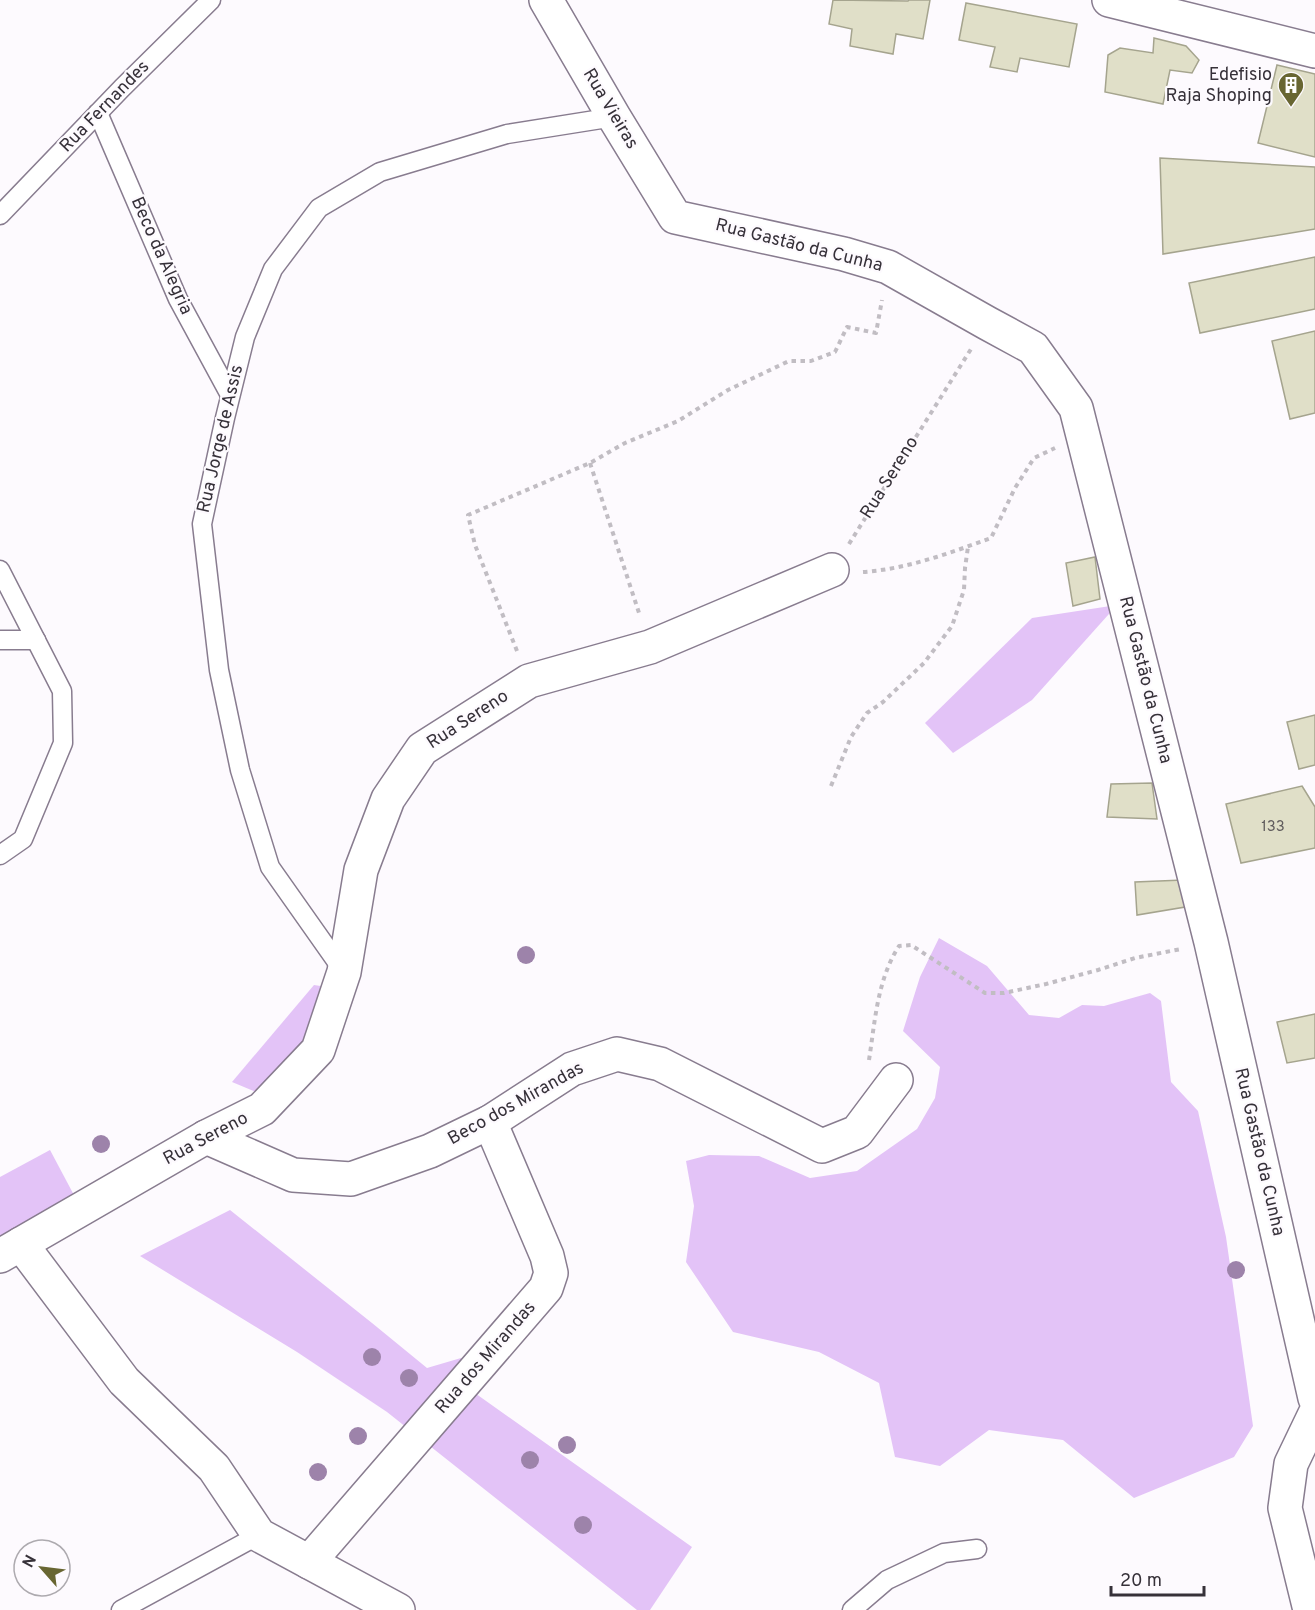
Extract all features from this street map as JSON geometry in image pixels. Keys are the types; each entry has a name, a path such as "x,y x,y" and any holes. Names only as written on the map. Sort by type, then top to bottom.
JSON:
{"street":[{"name":"Rua Vieiras","path":"546,0 675,217"},
{"path":"1109,0 1315,51"},
{"name":"Rua Gastão da Cunha","path":"675,217 844,254 888,267 1033,348 1076,408 1211,942 1315,1398"},
{"name":"Rua Sereno","path":"10,1250 206,1137 262,1109 318,1050 344,972 361,870 388,799 422,749 530,681 650,647 832,570"},
{"name":"Beco dos Mirandas","path":"206,1137 293,1175 351,1179 430,1151 490,1122 572,1069 617,1054 660,1064 822,1146 857,1132 882,1073"},
{"name":"Rua dos Mirandas","path":"309,1562 546,1288 551,1273 547,1256 490,1122"},
{"path":"10,1250 124,1381 214,1468 259,1535 398,1610"},
{"path":"1310,1610 1285,1508 1291,1464 1315,1414"}],"lane":[{"name":"Rua Fernandes","path":"0,215 211,0"},
{"name":"Beco da Alegria","path":"98,113 178,299 230,396"},
{"name":"Rua Jorge de Assis","path":"344,972 270,867 240,770 219,670 202,524 245,337 273,269 319,208 380,172 507,134 614,117"},
{"path":"0,570 62,691 63,743 23,839 0,855"},
{"path":"0,640 36,640"},
{"path":"121,1610 259,1535"},
{"path":"852,1610 896,1576 944,1553 977,1549"}],"path":[{"path":"530,681 486,576 468,515 590,463 625,443 678,421 728,390 789,361 811,361 835,352 847,327 876,333 888,267"},
{"name":"Rua Sereno","path":"832,570 987,323"},
{"path":"832,570 881,571 923,561 991,538 1015,488 1034,458 1082,434"},
{"path":"590,463 650,647"},
{"path":"831,786 851,737 867,713 883,702 924,663 952,626 964,590 968,547"},
{"path":"882,1073 880,990 892,957 899,946 911,945 985,993 1004,993 1098,970 1135,958 1211,942"}],"shaded area":[{"path":"1117,605 1032,700 953,753 925,723 1032,618"},
{"path":"939,938 987,966 1029,1015 1059,1018 1082,1005 1104,1006 1150,993 1161,1001 1171,1082 1198,1111 1226,1237 1253,1426 1234,1457 1134,1498 1063,1440 989,1430 940,1466 895,1457 879,1383 819,1352 733,1332 686,1262 694,1206 686,1161 709,1155 759,1156 810,1178 857,1171 917,1129 935,1098 940,1067 903,1031 920,977"},
{"path":"314,985 327,987 320,1026 268,1097 232,1082"},
{"path":"50,1150 75,1197 0,1239 0,1177"},
{"path":"230,1210 427,1368 461,1358 472,1391 692,1547 650,1610 637,1610 387,1412 297,1352 140,1256"}],"building":[{"path":"833,0 930,0 923,39 896,34 893,54 850,46 852,29 829,24"},
{"path":"966,3 1077,24 1069,67 1020,58 1017,72 990,67 995,47 959,40"},
{"path":"1154,38 1186,46 1199,60 1192,73 1170,70 1163,104 1105,92 1108,55 1120,48 1153,53"},
{"name":"Edefisio Raja Shoping","path":"1277,65 1315,74 1315,157 1258,143"},
{"path":"1160,158 1315,167 1315,229 1163,254"},
{"path":"1315,257 1315,309 1200,333 1189,283"},
{"path":"1315,331 1315,413 1290,419 1272,341"},
{"path":"1095,557 1100,599 1073,606 1066,563"},
{"path":"1315,715 1315,765 1299,769 1287,722"},
{"path":"1152,783 1157,819 1107,817 1111,784"},
{"path":"1302,786 1315,807 1315,848 1241,863 1226,804"},
{"path":"1183,880 1185,907 1137,915 1135,882"},
{"path":"1315,1014 1315,1058 1287,1063 1277,1022"}],"place":[{"name":"Edefisio Raja Shoping","path":"1291,108"}]}
